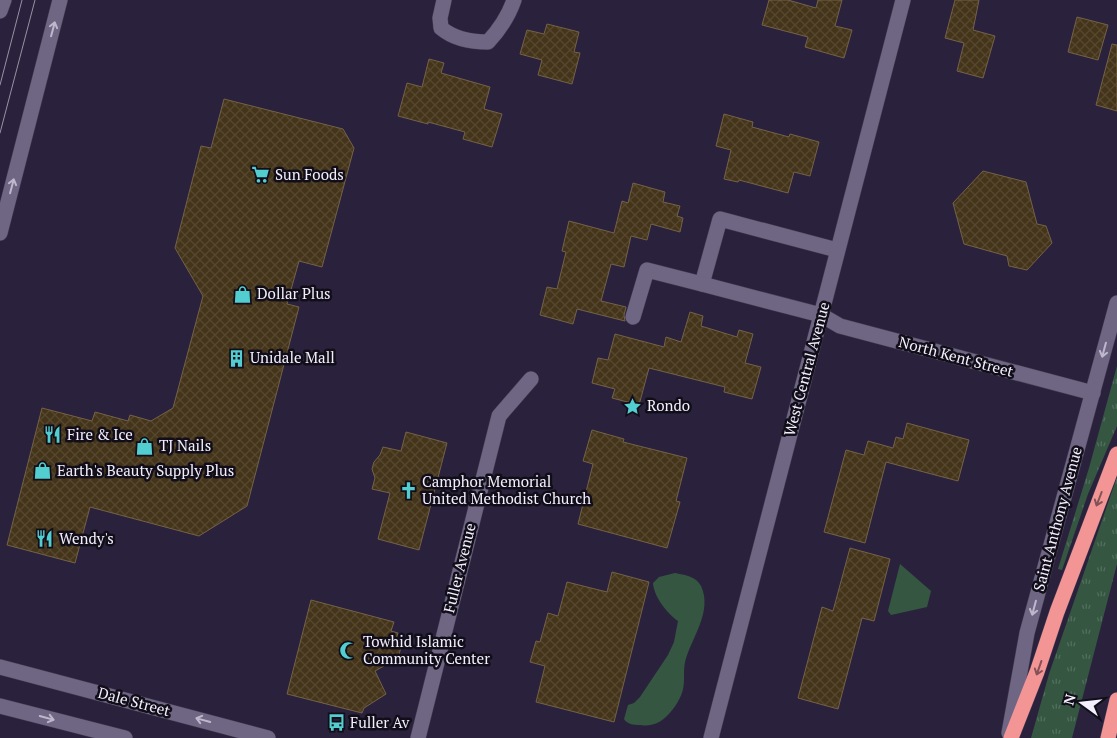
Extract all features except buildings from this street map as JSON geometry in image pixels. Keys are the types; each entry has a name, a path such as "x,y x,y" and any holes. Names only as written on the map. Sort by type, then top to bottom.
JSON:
{"highway":[{"path":"1009,738 1038,672 1057,612 1117,454"},
{"path":"1108,738 1117,700"}],"street":[{"path":"0,11 4,0"},
{"path":"0,233 60,0"},
{"path":"444,0 440,18 441,28 449,35 477,42 488,42 511,9 514,0"},
{"name":"West Central Avenue","path":"711,738 904,0"},
{"path":"702,284 720,218 838,250"},
{"name":"North Kent Street","path":"633,317 647,270 821,315 840,326 1093,393"},
{"name":"Saint Anthony Avenue","path":"1009,738 1028,633 1117,303"},
{"name":"Fuller Avenue","path":"418,738 499,416 531,379"},
{"name":"Dale Street","path":"0,667 268,738"},
{"path":"0,706 125,738"}],"green space":[{"path":"1117,366 1117,426 1088,494 1062,570 1058,569 1089,468"},
{"path":"1117,477 1117,564 1072,738 1031,738 1049,674"},
{"path":"900,564 931,591 927,607 891,615 888,611"},
{"path":"675,573 690,576 696,580 701,586 704,596 703,615 685,662 682,693 677,703 663,720 647,725 630,724 624,719 628,705 634,703 640,697 668,655 674,642 678,621 662,604 656,594 653,583 659,577"}],"tram line":[{"path":"0,85 22,0"},
{"path":"0,133 35,0"}],"place":[{"name":"Sun Foods","path":"261,175"},
{"name":"Dollar Plus","path":"243,294"},
{"name":"Unidale Mall","path":"236,358"},
{"name":"Rondo","path":"633,406"},
{"name":"Fire & Ice","path":"53,435"},
{"name":"TJ Nails","path":"145,446"},
{"name":"Earth's Beauty Supply Plus","path":"43,471"},
{"name":"Camphor Memorial United Methodist Church","path":"408,491"},
{"name":"Wendy's","path":"45,539"},
{"name":"Towhid Islamic Community Center","path":"349,651"},
{"name":"Fuller Av","path":"336,723"}]}
